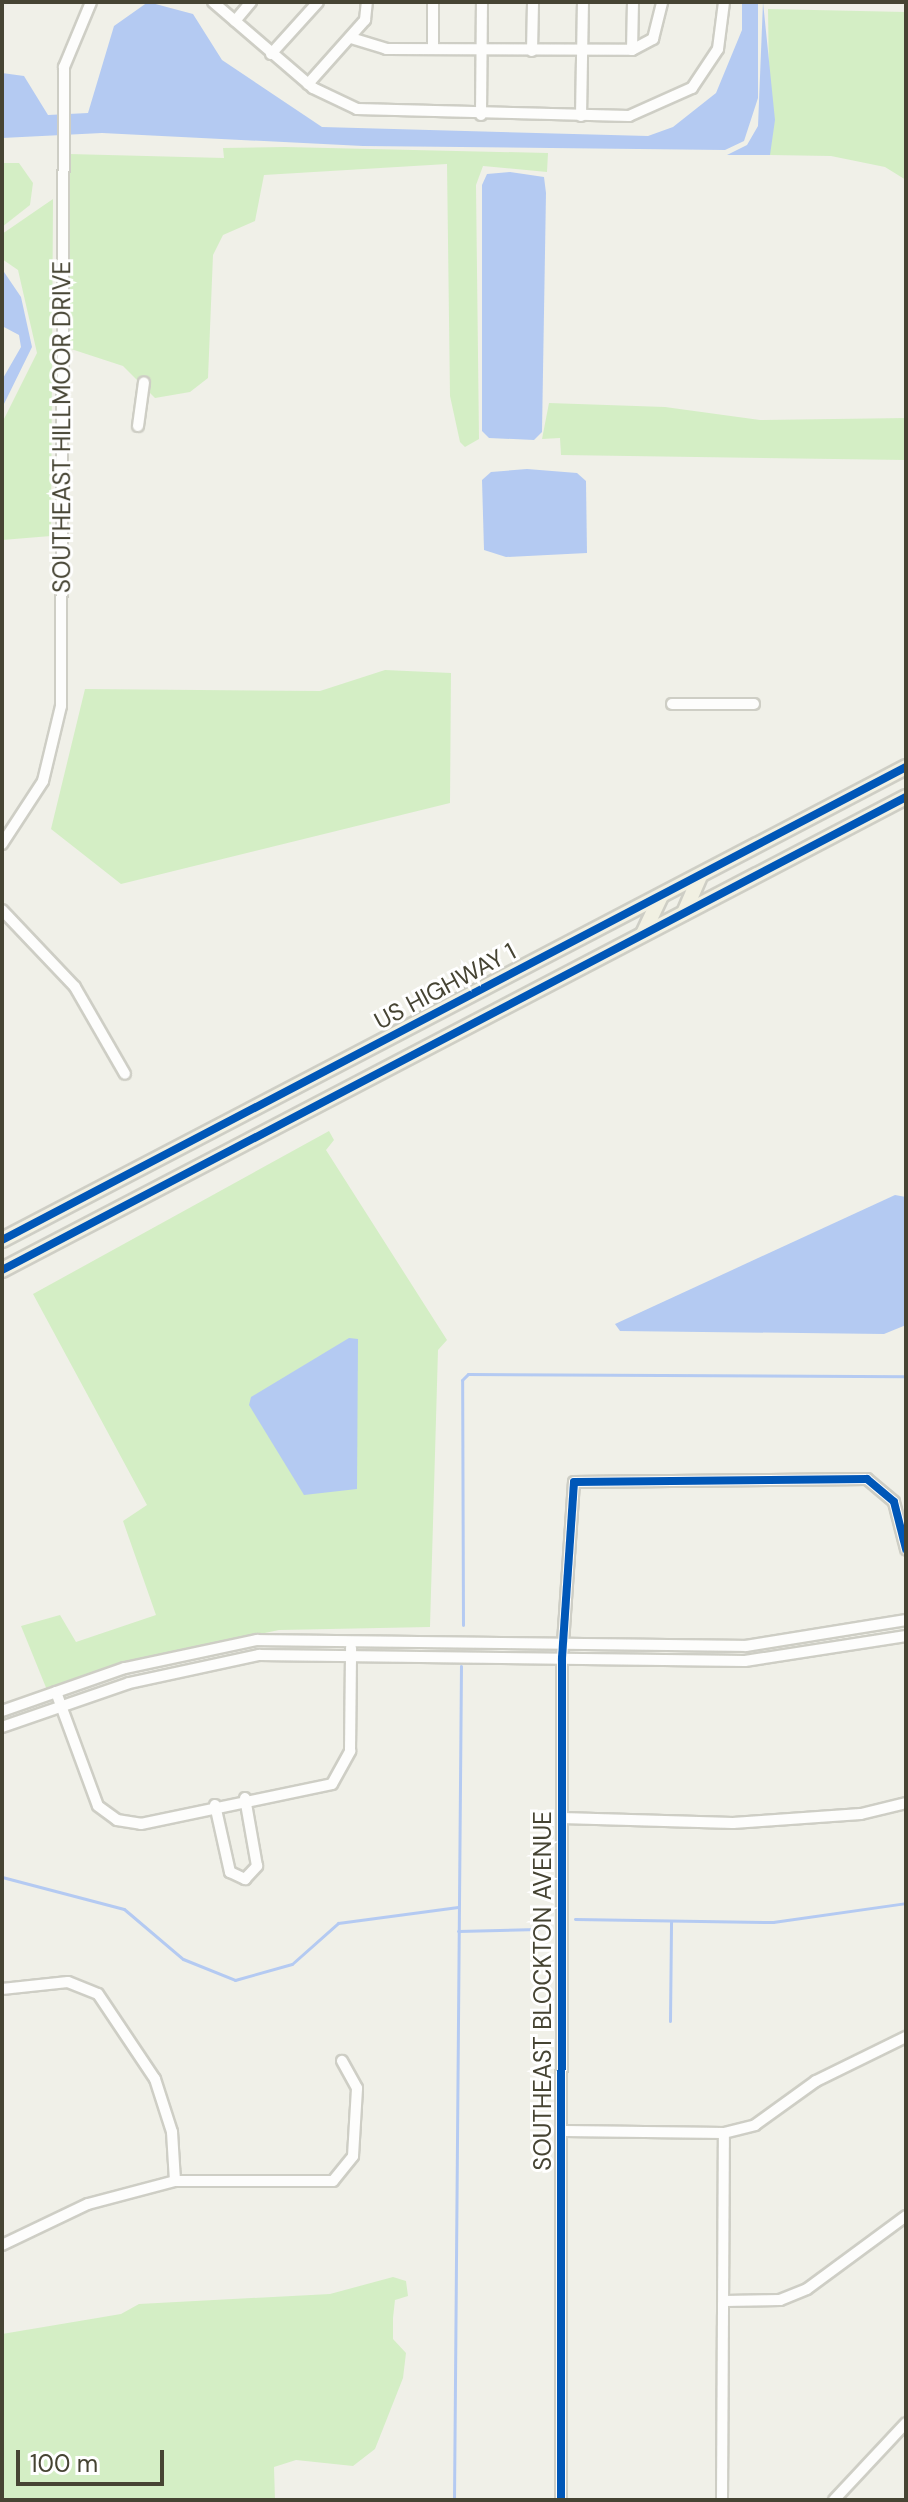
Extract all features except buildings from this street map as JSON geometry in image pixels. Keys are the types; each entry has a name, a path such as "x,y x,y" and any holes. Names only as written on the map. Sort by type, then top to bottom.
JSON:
{"main road":[{"name":"US HIGHWAY 1","path":"2,1240 906,767"},
{"name":"US HIGHWAY 1","path":"2,1270 906,797"},
{"path":"684,913 700,876"},
{"path":"642,934 661,896"},
{"path":"160,1186 170,1152"},
{"path":"124,1205 144,1166"}],"street":[{"name":"SOUTHEAST HILLMOOR DRIVE","path":"2,844 43,781 61,706 63,111 70,40 91,2"},
{"path":"213,2 308,84 357,109 581,116 651,111 692,88 718,49 724,2"},
{"path":"235,21 251,2"},
{"path":"271,54 318,2"},
{"path":"308,84 351,38 367,2"},
{"path":"433,2 433,49"},
{"path":"481,115 482,2"},
{"path":"532,51 533,2"},
{"path":"581,116 583,2"},
{"path":"632,50 633,2"},
{"path":"351,38 386,49 632,50 653,39 662,2"},
{"path":"138,426 144,382"},
{"path":"672,704 754,704"},
{"path":"2,910 75,987 125,1074"},
{"name":"SOUTHEAST BLOCKTON AVENUE","path":"561,2500 565,2131 562,1642 574,1482 867,1479 894,1502 906,1549"},
{"path":"2,1711 204,1649 350,1636 746,1646 906,1620"},
{"path":"56,1692 88,1788 117,1820 141,1824 245,1798 332,1784 344,1768 350,1636"},
{"path":"2,1727 207,1664 351,1652 745,1661 906,1636"},
{"path":"204,1649 207,1664"},
{"path":"215,1805 230,1872 245,1879 257,1866 245,1798"},
{"path":"562,1818 733,1823 861,1814 906,1803"},
{"path":"2,1989 68,1982 98,1994 155,2079 172,2132 175,2181"},
{"path":"565,2131 724,2133 755,2125 816,2081 906,2037"},
{"path":"2,2245 88,2204 175,2181 333,2181 353,2156 357,2088 342,2061"},
{"path":"722,2500 724,2133"},
{"path":"725,2301 780,2300 807,2289 906,2216"},
{"path":"834,2500 906,2423"}],"green space":[{"path":"768,9 906,12 906,180 885,167 831,156 770,155"},
{"path":"223,148 548,153 547,172 483,166 476,185 479,439 465,447 460,442 450,396 447,164 264,175 255,221 223,235 213,255 208,378 190,392 155,398 123,366 68,348 69,154 224,158"},
{"path":"2,163 19,163 33,183 30,205 2,227"},
{"path":"53,199 51,536 2,540 2,423 37,353 18,270 2,259 2,234"},
{"path":"549,403 665,407 760,420 906,418 906,460 561,455 560,438 542,439"},
{"path":"385,670 451,673 450,803 121,884 51,829 85,689 320,691"},
{"path":"329,1131 334,1140 326,1150 447,1340 438,1350 430,1627 279,1630 123,1663 47,1690 21,1626 60,1615 76,1642 156,1615 123,1521 147,1505 33,1294"},
{"path":"393,2277 406,2281 408,2296 395,2300 393,2318 393,2339 406,2353 403,2378 375,2449 353,2466 296,2460 274,2467 275,2500 2,2500 2,2334 121,2314 139,2304 330,2294"}],"water":[{"path":"148,2 193,14 222,60 322,127 648,136 673,127 716,93 742,30 742,2 758,2 758,98 744,141 725,150 363,146 102,133 2,138 2,73 24,76 48,115 88,113 114,26"},
{"path":"763,2 775,120 770,155 727,155 747,145 758,126"},
{"path":"510,172 544,177 546,193 542,432 534,440 489,438 482,431 482,185 487,174"},
{"path":"2,269 21,297 32,347 2,408 2,380 21,347 19,335 2,326"},
{"path":"527,469 577,473 586,481 587,553 506,557 484,550 482,480 491,472"},
{"path":"895,1195 906,1197 906,1325 884,1334 620,1331 615,1324"},
{"path":"349,1338 358,1339 357,1489 304,1495 249,1405 251,1397"}],"waterway":[{"path":"463,1625 462,1380 468,1374 906,1376"},
{"path":"454,2500 461,1666"},
{"path":"2,1877 124,1909 183,1959 235,1980 292,1964 338,1923 458,1907"},
{"path":"575,1919 773,1922 906,1903"},
{"path":"670,2021 671,1922"},
{"path":"458,1931 538,1929"}],"cycle path":[{"path":"2,1240 906,767"},
{"path":"2,1270 906,797"},
{"path":"561,2500 562,1658 574,1482 867,1479 894,1502 906,1549"}]}
